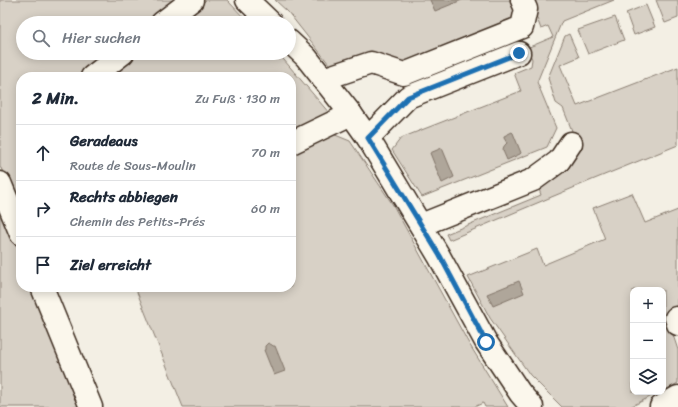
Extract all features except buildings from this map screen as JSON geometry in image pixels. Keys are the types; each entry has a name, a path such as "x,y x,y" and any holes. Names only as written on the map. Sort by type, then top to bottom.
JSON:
{"main road":[{"path":"171,16 192,0"},
{"path":"247,0 263,16"},
{"path":"323,79 372,63 404,74 522,27 526,8 522,0"},
{"path":"296,48 306,57 368,138 440,256 486,342 520,393 532,407"},
{"path":"368,138 408,97 519,53"},
{"path":"98,72 114,60"},
{"path":"296,141 351,114"},
{"path":"421,225 533,180 559,161 571,143"},
{"path":"0,183 16,222"},
{"path":"44,292 91,407"},
{"path":"661,407 678,397"}],"shaded area":[{"path":"0,0 180,0 159,16 16,16 16,60 102,60 86,72 16,72 16,204 0,168"},
{"path":"206,0 227,0 242,16 186,16"},
{"path":"275,0 513,0 517,10 512,21 399,65 337,67 329,64 296,22 296,16 291,16"},
{"path":"430,0 462,0 435,11"},
{"path":"530,0 614,0 562,21 537,82 556,128 547,147 422,197 392,150 401,138 521,91 514,73 531,66 532,59 527,48 553,37 548,26 541,29"},
{"path":"656,0 678,0 678,18 665,23"},
{"path":"646,5 655,27 634,35 626,13"},
{"path":"615,17 624,40 588,54 578,30"},
{"path":"569,34 579,57 560,65 577,106 678,67 678,145 449,240 446,234 541,195 539,189 556,178 576,153 580,151 563,108 556,103 548,78 565,36"},
{"path":"129,60 284,60 294,72 113,72"},
{"path":"296,74 330,114 296,131"},
{"path":"328,132 350,141 393,205 468,342 508,407 485,407 483,403 474,407 183,407 137,292 296,292 296,148"},
{"path":"512,132 521,153 507,160 503,151 507,143 504,136"},
{"path":"442,148 454,177 442,183 430,153"},
{"path":"632,193 645,223 678,210 678,312 667,317 678,350 678,383 666,389 666,287 630,287 630,395 654,395 630,407 562,407 530,375 490,318 468,277 537,249 543,265 605,239 593,208"},
{"path":"0,202 16,242 16,292 35,292 81,407 0,407"},
{"path":"519,281 524,293 493,306 487,294"},
{"path":"268,343 275,346 285,371 274,375 264,350"}],"route":[{"path":"486,342 440,256 368,138 408,97 519,53"}]}
